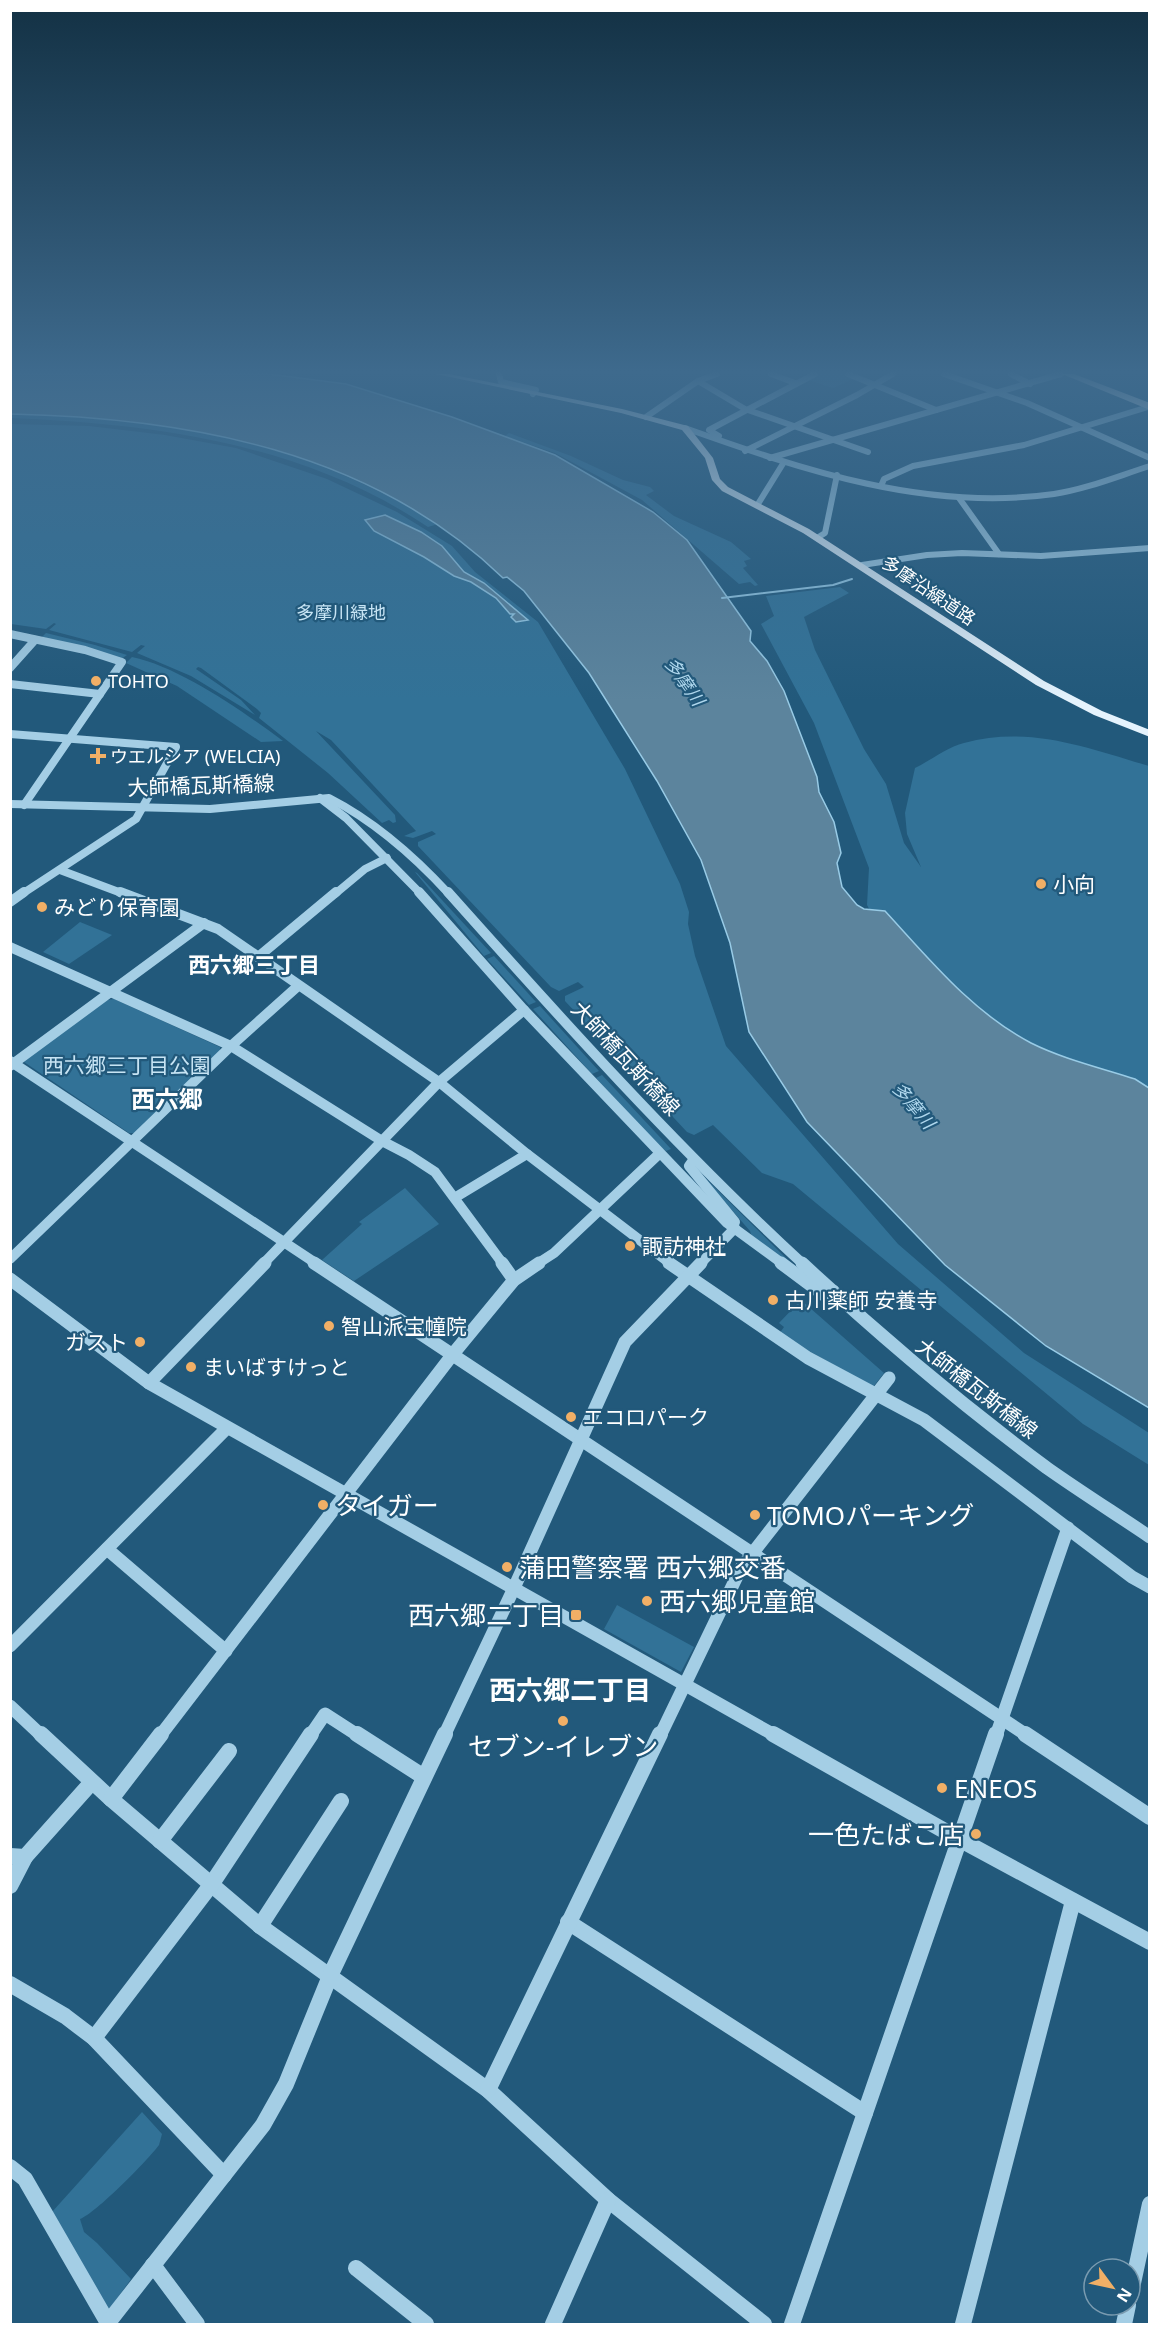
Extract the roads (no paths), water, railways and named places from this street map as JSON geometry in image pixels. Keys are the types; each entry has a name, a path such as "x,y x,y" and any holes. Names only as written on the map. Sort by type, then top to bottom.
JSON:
{"main road":[{"name":"多摩沿線道路","path":"718,483 861,565 1040,683 1098,713 1149,734"}],"street":[{"path":"758,504 771,483"},
{"path":"817,538 825,533 835,483"},
{"path":"869,483 908,492 959,498 1011,498 1053,494 1096,483"},
{"path":"959,498 999,554"},
{"path":"861,565 927,555 1041,556 1149,548"},
{"path":"10,634 85,650 122,662 24,805"},
{"path":"10,668 35,640"},
{"path":"10,684 99,694"},
{"path":"10,734 176,747 134,821 10,902"},
{"path":"320,798 346,818 387,858 469,946 524,1011 659,1154 727,1222 808,1284 824,1294 833,1291"},
{"name":"大師橋瓦斯橋線","path":"10,804 210,809 320,798 333,799 345,806 406,851 439,883 694,1159 765,1230 908,1359 1039,1461 1149,1537"},
{"path":"258,957 365,870 387,858"},
{"path":"60,870 218,929 439,1082 598,1210 687,1277 799,1353 924,1420 1132,1577 1149,1587"},
{"path":"204,923 12,1064 286,1242 1149,1817"},
{"path":"10,947 231,1047 435,1172 456,1197 513,1280"},
{"path":"10,1259 53,1215 298,986"},
{"path":"149,1383 439,1082 524,1011"},
{"path":"456,1197 527,1154"},
{"path":"111,1799 453,1354 513,1280 554,1253 659,1154"},
{"path":"10,2168 26,2179 107,2324 263,2125 286,2084 330,1976 514,1588 625,1342 735,1227 736,1223 689,1166 694,1159"},
{"path":"10,1279 149,1383 958,1839 1149,1942"},
{"path":"488,2090 741,1568 889,1378"},
{"path":"10,1646 227,1428"},
{"path":"792,2325 958,1839 1068,1528"},
{"path":"107,1549 226,1652"},
{"path":"10,1706 111,1799 260,1926 488,2090 608,2200 764,2325"},
{"path":"94,2038 211,1885 325,1714 424,1777"},
{"path":"160,1841 229,1751"},
{"path":"10,1886 18,1857 92,1782"},
{"path":"260,1926 341,1801"},
{"path":"963,2325 1072,1901"},
{"path":"568,1922 865,2113"},
{"path":"10,1984 65,2016 94,2038 224,2175"},
{"path":"553,2325 608,2200"},
{"path":"1138,2257 1149,2204"},
{"path":"153,2265 197,2325"},
{"path":"356,2268 426,2325"}],"water":[{"name":"多摩川","path":"361,483 603,483 653,512 687,540 751,631 750,641 767,661 784,691 817,777 819,792 834,822 841,853 837,863 842,887 857,905 864,909 885,911 953,984 971,1001 1010,1030 1043,1049 1135,1079 1149,1088 1149,1408 1046,1346 945,1265 807,1122 749,1032 730,943 701,860 657,781 589,673 524,591 507,577 503,578 451,534 395,499"},
{"path":"385,515 421,532 442,546 464,572 484,583 528,620 516,622 511,617 514,614 510,614 496,598 471,582 454,576 424,557 374,531 365,520"}],"waterway":[{"path":"722,598 833,585 852,579"}],"place":[{"name":"TOHTO","path":"96,681"},
{"name":"ウエルシア (WELCIA)","path":"98,756"},
{"name":"小向","path":"1041,884"},
{"name":"みどり保育園","path":"42,907"},
{"name":"諏訪神社","path":"630,1246"},
{"name":"古川薬師 安養寺","path":"773,1300"},
{"name":"智山派宝幢院","path":"329,1326"},
{"name":"ガスト","path":"140,1342"},
{"name":"まいばすけっと","path":"191,1367"},
{"name":"エコロパーク","path":"571,1417"},
{"name":"タイガー","path":"323,1505"},
{"name":"TOMOパーキング","path":"755,1515"},
{"name":"蒲田警察署 西六郷交番","path":"507,1567"},
{"name":"西六郷児童館","path":"647,1601"},
{"name":"西六郷二丁目","path":"576,1615"},
{"name":"セブン-イレブン","path":"563,1721"},
{"name":"ENEOS","path":"942,1788"},
{"name":"一色たばこ店","path":"976,1834"}],"district":[{"name":"西六郷三丁目","path":"254,964"},
{"name":"西六郷","path":"167,1098"},
{"name":"西六郷二丁目","path":"570,1689"}],"park label":[{"name":"多摩川緑地","path":"341,612"},
{"name":"西六郷三丁目公園","path":"127,1065"}]}
